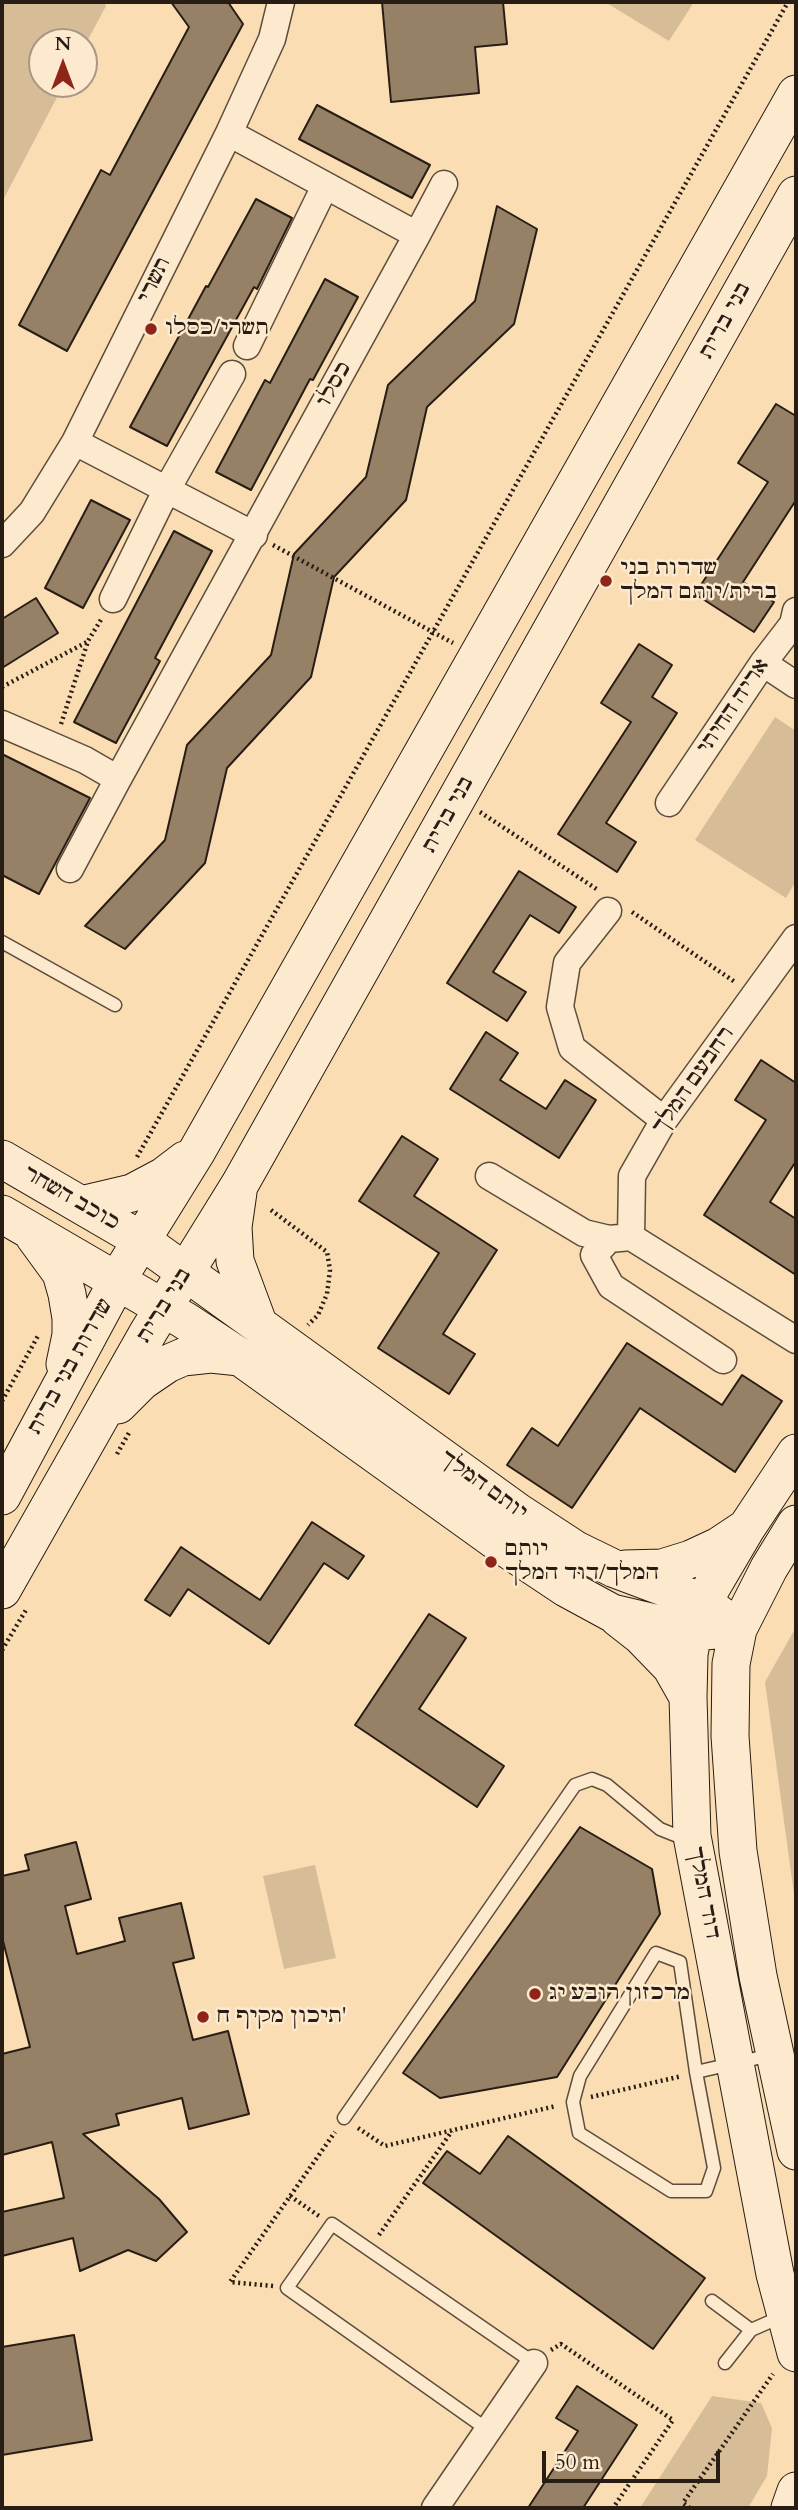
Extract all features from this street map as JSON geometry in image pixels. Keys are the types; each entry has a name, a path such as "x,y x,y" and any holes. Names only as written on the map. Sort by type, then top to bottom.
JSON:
{"street":[{"name":"תשרי","path":"2,544 32,512 75,442 229,133 272,39 281,2"},
{"path":"141,1240 197,1151 796,94"},
{"path":"229,133 417,235"},
{"name":"כסלו","path":"70,869 444,184"},
{"path":"247,346 326,186"},
{"name":"בני ברית","path":"92,1430 240,1184 796,195"},
{"path":"113,599 166,491 232,374"},
{"path":"75,442 254,535"},
{"name":"אריה החיתי","path":"669,803 763,663 793,624 796,611"},
{"path":"763,663 796,685"},
{"path":"2,724 54,746 118,779"},
{"path":"608,911 567,963 560,1007 572,1048 664,1120"},
{"name":"רחבעם המלך","path":"723,1360 611,1286 594,1255 620,1238 632,1176 664,1120 796,938"},
{"path":"81,1205 132,1193 164,1176 197,1151"},
{"name":"כוכב השחר","path":"2,1159 141,1240"},
{"path":"489,1176 584,1233 620,1238 796,1340"},
{"path":"240,1184 233,1227 235,1261 258,1323"},
{"path":"16,1222 164,1307"},
{"path":"16,1222 61,1273 69,1306 71,1335 60,1386"},
{"name":"יותם המלך","path":"141,1240 518,1512 576,1550 615,1569 698,1617 738,1629"},
{"name":"שדרות בני ברית","path":"2,1496 141,1240"},
{"name":"יותם המלך","path":"164,1307 240,1357 566,1588 612,1613 698,1617"},
{"path":"16,1596 92,1430 142,1381 167,1364 183,1357 211,1354 240,1357"},
{"name":"דוד המלך","path":"785,2363 785,2316 692,1836 688,1697 689,1654 698,1617 747,1527 796,1453"},
{"name":"דוד המלך","path":"796,1524 769,1568 738,1629 731,1664 730,1736 738,1851 758,1976 796,2151"},
{"path":"615,1569 662,1568 691,1559 719,1546 747,1527"},
{"path":"612,1613 658,1652 671,1667 688,1697"},
{"path":"435,2508 534,2363"},
{"path":"790,2508 796,2491"}],"lane":[{"path":"2,942 115,1005"},
{"path":"344,2118 575,1785 592,1779 607,1785 660,1829 675,1835 692,1836"},
{"path":"656,1953 680,1962 696,2072 714,2168 706,2191 671,2190 579,2133 573,2102 580,2076 656,1953"},
{"path":"696,2072 775,2054"},
{"path":"488,2430 287,2288 332,2224 534,2363"},
{"path":"712,2301 751,2330"},
{"path":"725,2363 751,2330 785,2316"}],"path":[{"path":"132,1193 132,1165 788,2"},
{"path":"254,535 434,632 478,659"},
{"path":"54,746 88,641 113,599"},
{"path":"2,687 88,641"},
{"path":"271,1210 327,1252 330,1270 327,1294 318,1315 306,1328"},
{"path":"2,1401 44,1326"},
{"path":"115,1457 136,1421"},
{"path":"2,1650 16,1596"},
{"path":"287,2288 230,2282 344,2118 385,2146 696,2072"},
{"path":"368,2249 453,2130"},
{"path":"290,2196 332,2224"},
{"path":"534,2363 561,2344 673,2420 612,2508"},
{"path":"690,2508 683,2503 785,2363"}],"shaded area":[{"path":"2,2 104,2 106,6 94,28 28,28 28,98 57,98 2,202"},
{"path":"605,2 694,2 669,41"},
{"path":"775,717 796,731 796,881 786,898 695,840"},
{"path":"796,1627 796,1909 765,1682"},
{"path":"315,1865 336,1958 284,1969 263,1876"},
{"path":"712,2396 761,2403 772,2428 767,2476 748,2508 640,2508"}],"building":[{"path":"171,2 228,2 243,24 67,351 19,325 101,170 110,175 189,27"},
{"path":"382,2 503,2 507,44 475,47 479,93 391,102"},
{"path":"317,105 430,165 412,198 299,139"},
{"path":"256,199 292,218 257,289 254,287 167,446 130,427"},
{"path":"497,206 537,229 514,324 427,407 406,500 334,577 311,677 227,768 205,863 125,949 85,926 165,840 187,745 271,655 294,554 366,477 388,385 475,301"},
{"path":"325,279 358,297 313,380 310,379 251,490 216,472 265,380 270,383"},
{"path":"776,404 796,416 796,500 743,582 774,602 754,632 695,594 768,482 738,463"},
{"path":"91,500 130,520 83,608 45,588"},
{"path":"174,531 212,551 155,658 160,661 116,743 74,722"},
{"path":"36,598 58,633 2,668 2,619"},
{"path":"639,644 672,665 652,697 677,713 606,823 636,842 617,872 558,834 631,722 601,703"},
{"path":"2,754 90,798 39,894 2,875"},
{"path":"519,871 576,907 559,933 530,915 493,972 526,992 507,1021 447,983"},
{"path":"486,1032 518,1053 500,1080 546,1109 565,1080 596,1100 559,1158 450,1089"},
{"path":"761,1060 796,1083 796,1161 770,1202 796,1219 796,1275 704,1215 766,1120 735,1100"},
{"path":"402,1136 438,1159 414,1196 497,1250 443,1334 475,1354 449,1394 378,1348 439,1253 359,1201"},
{"path":"627,1343 722,1405 742,1375 782,1401 735,1472 640,1408 572,1508 507,1465 532,1428 558,1446"},
{"path":"312,1522 364,1556 348,1579 324,1563 269,1644 188,1589 170,1616 145,1600 181,1547 260,1600"},
{"path":"429,1614 466,1638 419,1709 504,1766 477,1807 355,1725"},
{"name":"מרכזון רובע יג","path":"580,1827 652,1869 660,1914 557,2077 440,2098 403,2073"},
{"path":"76,1842 91,1899 65,1906 77,1954 125,1941 119,1918 181,1903 194,1958 173,1963 193,2040 228,2031 249,2114 189,2129 182,2098 116,2114 119,2125 83,2134 159,2199 187,2232 156,2261 128,2250 80,2271 73,2238 2,2256 2,2212 64,2198 52,2142 2,2155 2,2054 30,2047 2,1937 2,1876 29,1870 25,1855"},
{"path":"508,2136 705,2278 653,2349 423,2183 447,2151 480,2174"},
{"path":"74,2335 92,2440 2,2455 2,2347"},
{"path":"577,2386 637,2425 583,2508 528,2508 578,2431 556,2418"}],"place":[{"name":"תשרי/כסלו","path":"151,329"},
{"name":"שדרות בני ברית/יותם המלך","path":"606,581"},
{"name":"יותם המלך/דוד המלך","path":"491,1562"},
{"name":"מרכזון רובע יג","path":"535,1994"},
{"name":"תיכון מקיף ח'","path":"203,2017"}]}
